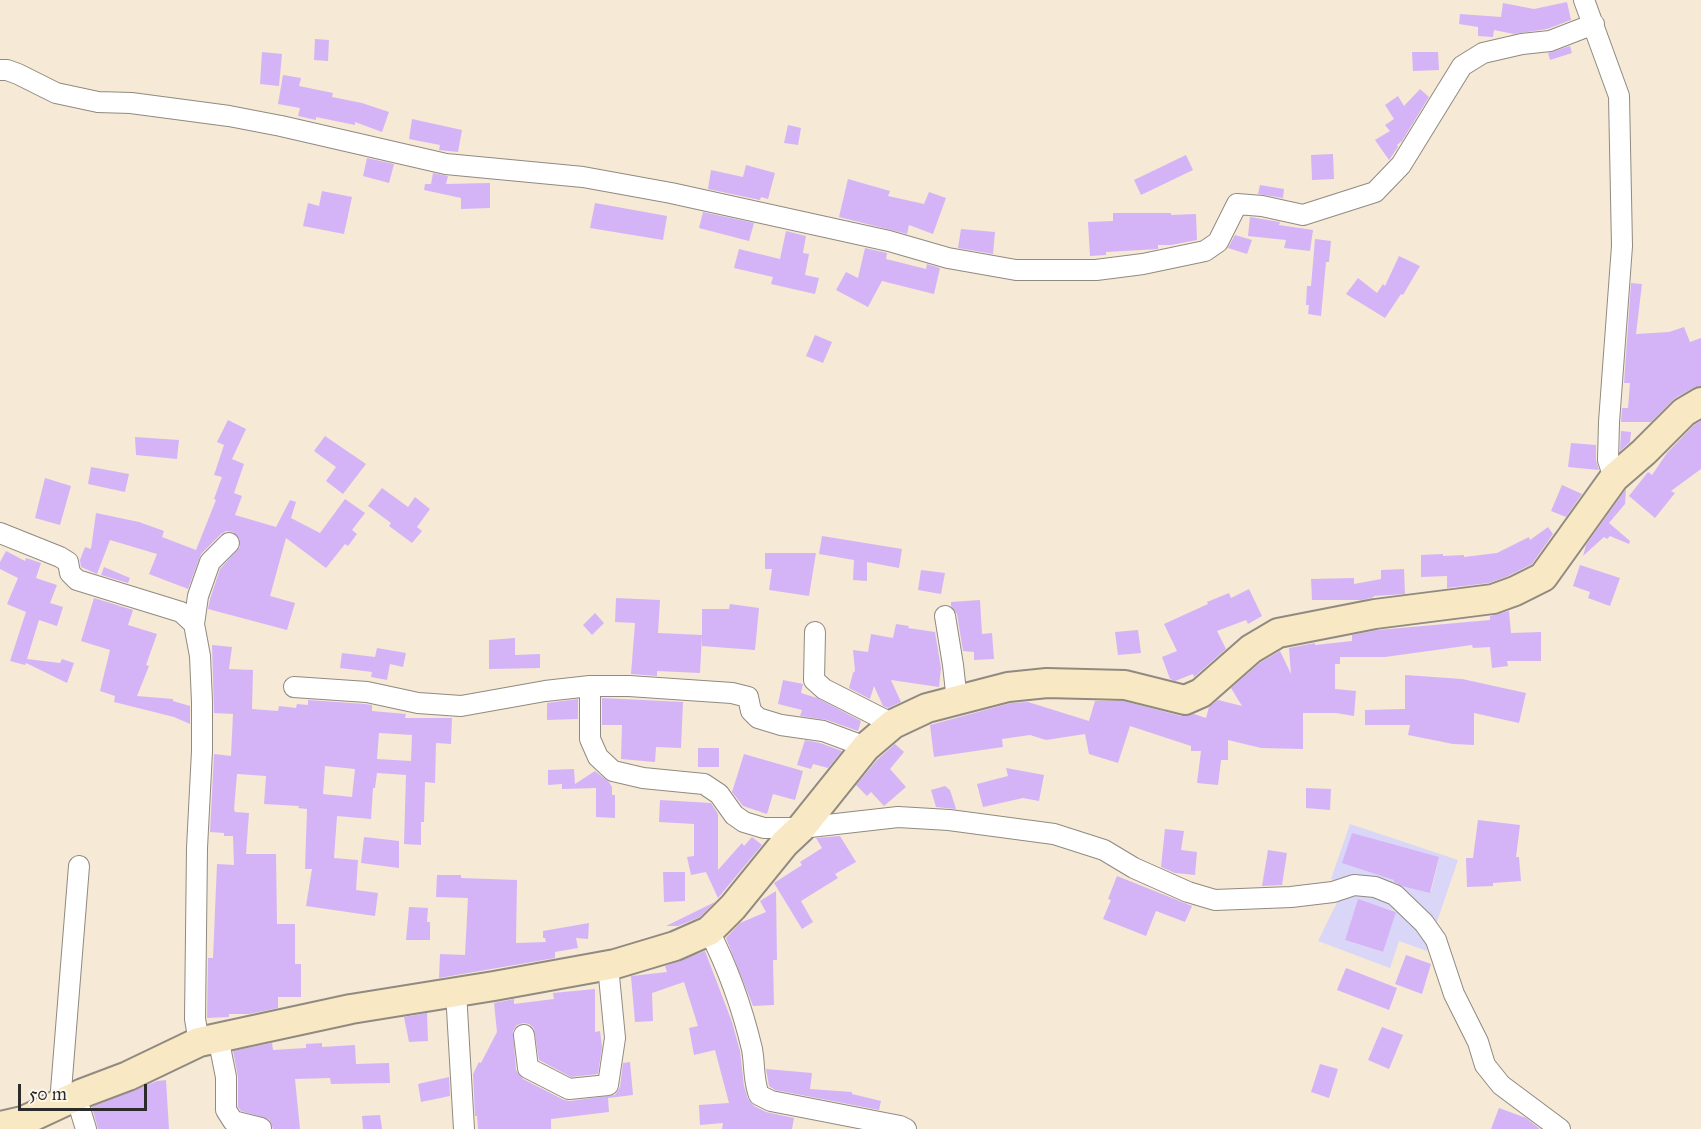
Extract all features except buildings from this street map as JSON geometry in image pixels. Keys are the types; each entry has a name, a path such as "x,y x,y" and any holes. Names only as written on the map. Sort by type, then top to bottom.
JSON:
{"street":[{"path":"1584,0 1619,96 1622,246 1608,451 1608,460 1614,478"},
{"path":"0,70 18,74 56,93 99,102 131,103 229,116 446,164 583,177 660,191 889,241 960,260 1016,270 1096,270 1143,264 1205,251 1218,242 1237,204 1263,206 1303,215 1375,192 1401,165 1462,66 1483,53 1522,44 1551,41 1594,24"},
{"path":"0,1126 23,1121 68,1099 128,1076 209,1040 340,1011 608,966 675,946 709,931 733,907 785,843 801,828 866,747 893,724 927,708 1008,687 1047,683 1125,685 1185,700 1201,693 1251,649 1278,633 1375,614 1493,599 1515,591 1543,577 1614,478 1684,412 1701,402"},
{"path":"0,533 60,556 68,562 70,573 77,580 181,612 194,624"},
{"path":"228,543 210,562 198,596 194,624 200,656 202,702 195,1019 209,1040 226,1077 226,1110 233,1121 261,1128"},
{"path":"945,616 957,701"},
{"path":"815,632 814,680 825,689 893,724"},
{"path":"294,687 367,692 418,703 461,706 545,691 590,686 629,686 741,695 748,698 751,711 758,718 781,725 823,731 866,747"},
{"path":"590,686 590,738 598,757 613,771 643,778 684,780 704,784 719,794 734,815 744,822 764,828 801,828 898,817 949,820 1054,834 1104,850 1134,868 1188,892 1215,900 1291,897 1333,892 1354,885 1375,887 1395,895 1424,923 1436,940 1454,994 1478,1042 1485,1065 1501,1085 1560,1129"},
{"path":"79,866 68,1099 86,1129"},
{"path":"709,931 728,967 752,1052 754,1083 759,1095 771,1101 906,1129"},
{"path":"524,1035 528,1068 569,1089 608,1084 615,1038 608,966"},
{"path":"456,992 464,1129"}],"shaded area":[{"path":"1350,824 1458,860 1427,951 1399,941 1390,968 1318,941 1346,884 1331,879","holes":["1402,848 1439,858 1431,892 1394,883","1358,900 1396,911 1382,952 1345,940"]}]}
